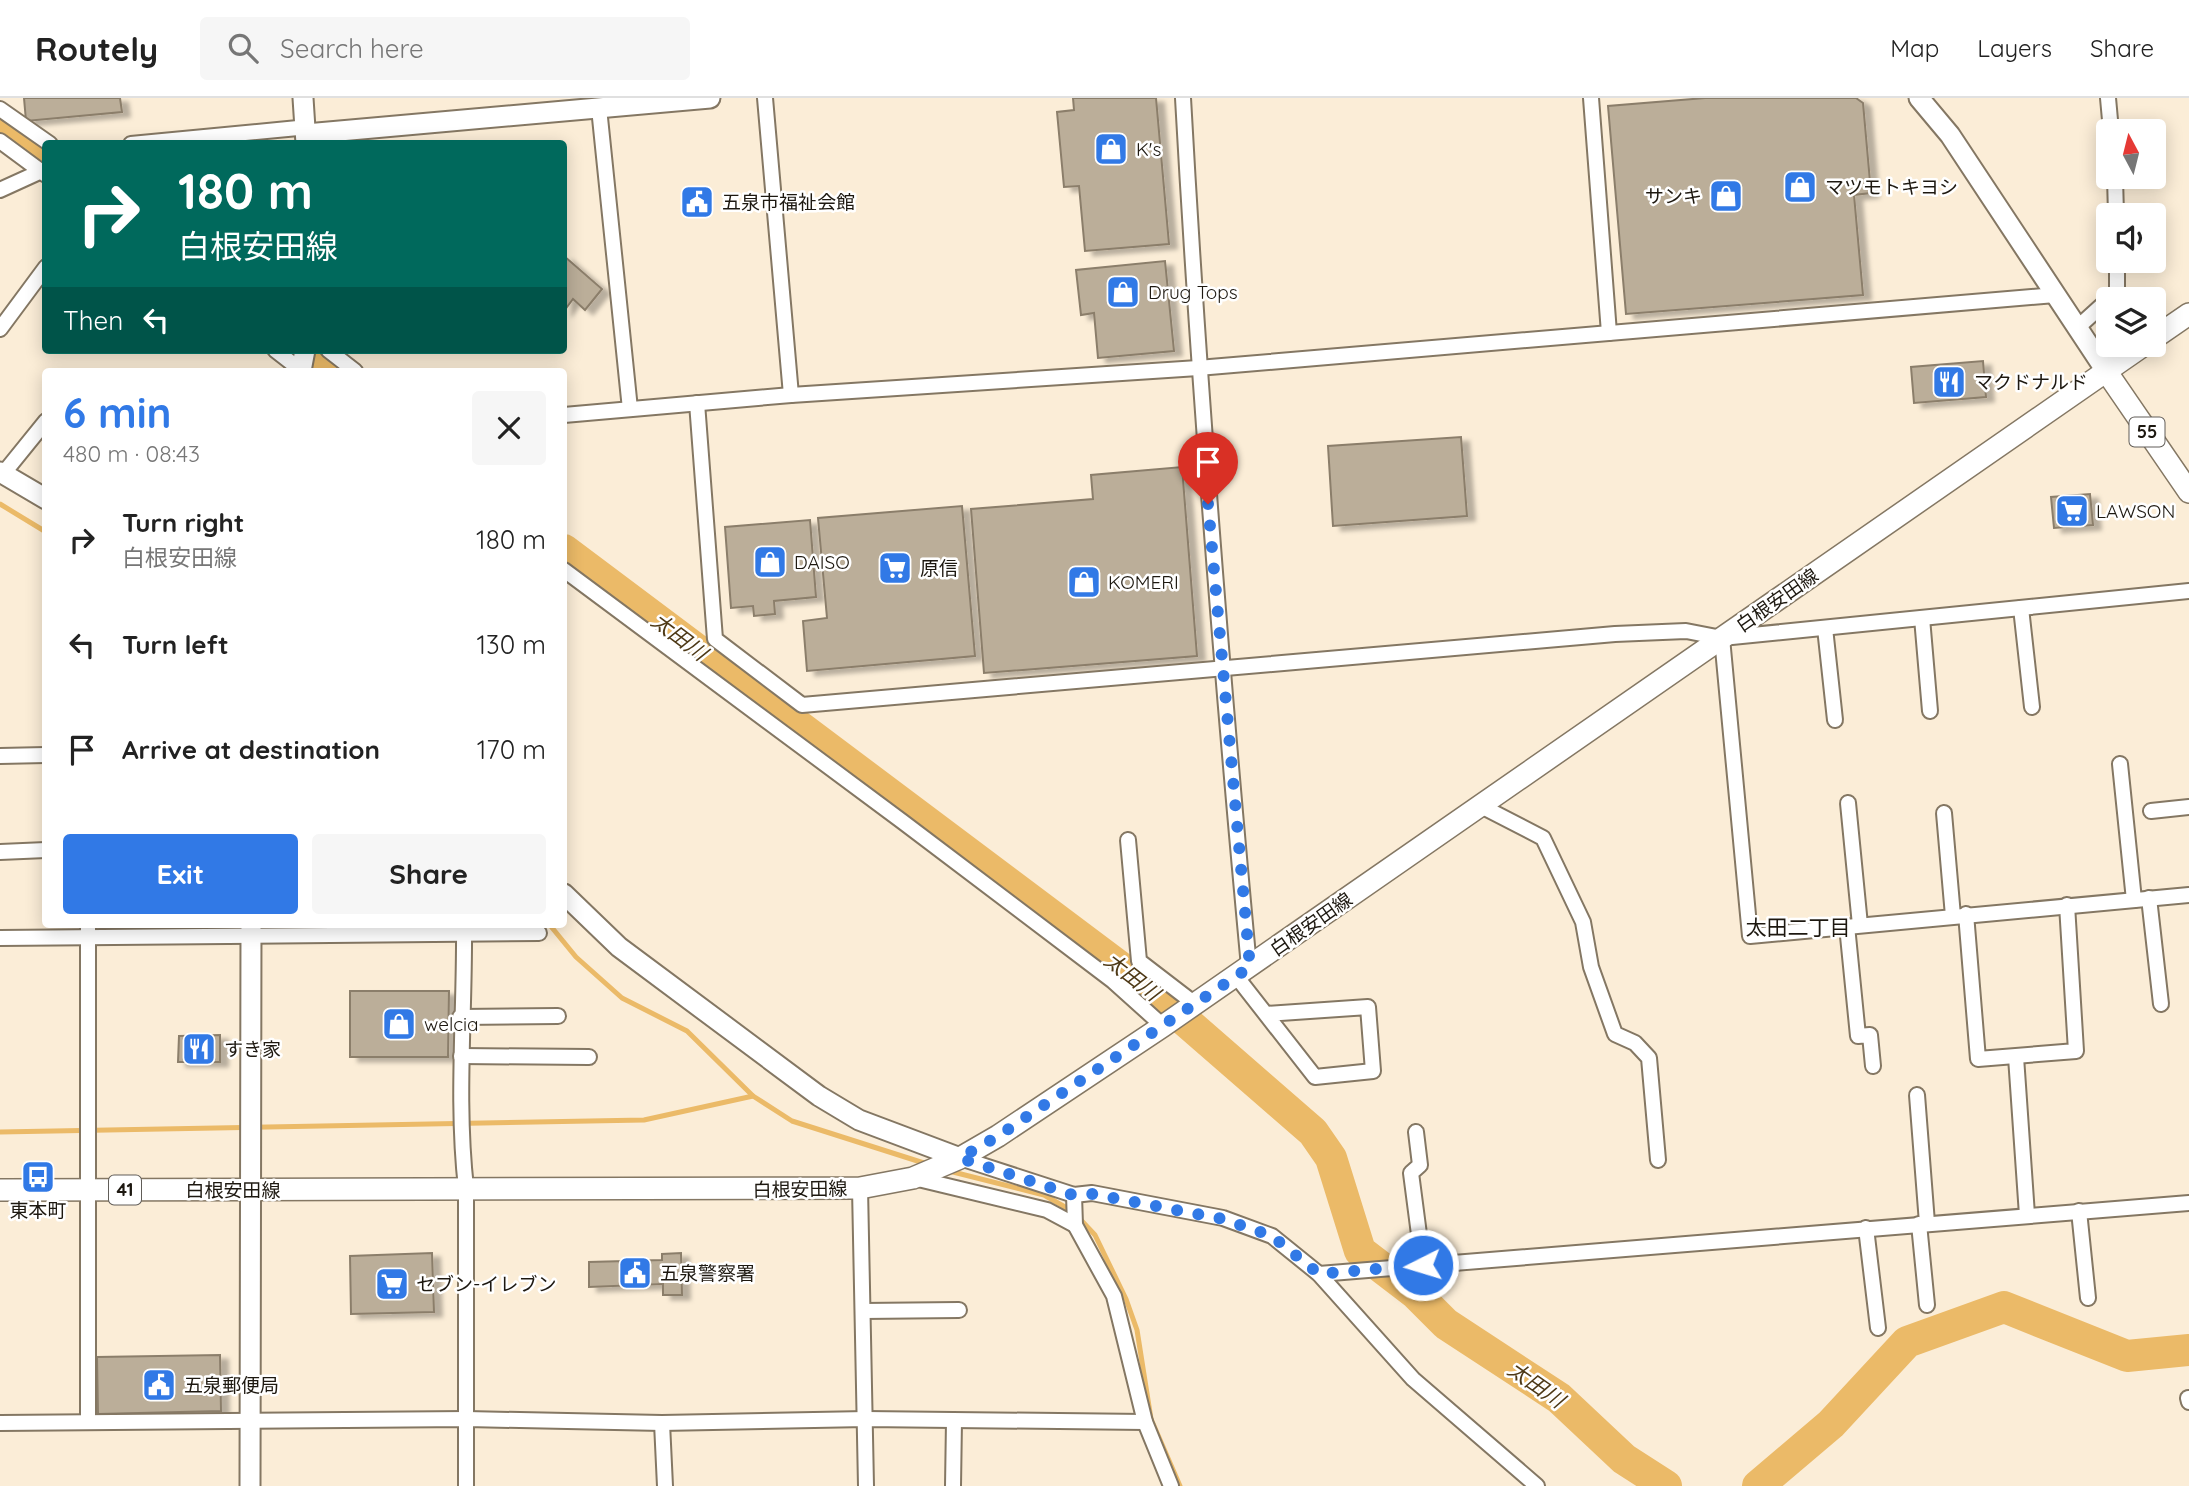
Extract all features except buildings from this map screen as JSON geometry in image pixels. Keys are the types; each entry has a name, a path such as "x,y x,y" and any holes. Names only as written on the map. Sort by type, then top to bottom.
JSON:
{"main road":[{"path":"2166,330 2189,314"},
{"name":"41","path":"2106,371 2126,357"},
{"name":"55","path":"2106,371 2189,492"},
{"name":"白根安田線","path":"0,1190 466,1188 622,1191 860,1188 913,1178 960,1158 998,1136 1163,1026 2106,371"}],"street":[{"path":"303,98 306,139"},
{"path":"306,139 710,98"},
{"path":"765,98 791,395"},
{"path":"1183,98 1198,368 1243,971 1266,1014 1315,1077 1374,1071 1368,1007 1266,1014"},
{"path":"1591,98 1609,333"},
{"path":"1919,98 1950,135 2106,371"},
{"path":"2108,98 2109,119"},
{"path":"599,108 630,409"},
{"path":"0,109 45,140"},
{"path":"173,140 298,128 306,139"},
{"path":"0,141 42,170"},
{"path":"0,190 42,173"},
{"path":"0,329 42,272"},
{"path":"567,415 791,395 1198,368 2055,295"},
{"path":"2077,328 2096,311"},
{"path":"280,354 298,368"},
{"path":"333,354 351,368"},
{"path":"697,404 715,639 802,705 1615,634 1686,631 1722,638 2189,591"},
{"path":"42,426 1,473 42,497"},
{"path":"567,572 1114,981 1163,1026"},
{"path":"2021,608 2032,707"},
{"path":"1922,618 1930,711"},
{"path":"1825,628 1835,720"},
{"path":"1722,638 1750,936 2189,895"},
{"path":"0,756 42,755"},
{"path":"2120,764 2161,1004"},
{"path":"1848,803 1858,1036 1870,1035 1873,1066"},
{"path":"1481,806 1542,838 1583,922 1591,967 1615,1034 1635,1043 1649,1058 1658,1160"},
{"path":"2151,811 2189,807"},
{"path":"1944,813 1978,1059 2076,1051 2067,905"},
{"path":"1128,840 1139,961 1195,1004"},
{"path":"0,852 42,850"},
{"path":"567,897 619,947 819,1096 859,1120 960,1158 1073,1195 1093,1194 1223,1219 1272,1236 1319,1274 1413,1379 1537,1486"},
{"path":"88,928 88,1421"},
{"path":"0,938 88,940 251,931 464,930 539,933"},
{"path":"464,930 460,1017 462,1151 466,1188 466,1486"},
{"path":"250,1486 251,931"},
{"path":"460,1017 558,1016"},
{"path":"461,1056 589,1057"},
{"path":"2016,1058 2027,1215"},
{"path":"1917,1095 1927,1305"},
{"path":"1416,1132 1420,1165 1411,1172 1423,1265"},
{"path":"913,1178 1047,1210 1075,1225"},
{"path":"860,1188 866,1486"},
{"path":"1073,1195 1075,1225 1114,1296 1145,1422 1171,1486"},
{"path":"1319,1274 2189,1203"},
{"path":"2080,1211 2088,1298"},
{"path":"1866,1228 1878,1328"},
{"path":"863,1311 959,1310"},
{"path":"0,1423 250,1419 467,1419 662,1423 866,1419 1145,1422"},
{"path":"953,1486 954,1421"},
{"path":"662,1423 665,1486"}],"waterway":[{"name":"太田川","path":"0,123 42,154"},
{"name":"太田川","path":"306,354 325,368"},
{"path":"0,504 42,530"},
{"name":"太田川","path":"567,552 1144,985 1313,1132 1331,1158 1360,1251 1415,1293 1446,1324 1559,1398 1624,1459 1666,1486"},
{"path":"552,928 576,957 622,998 687,1031 753,1096 792,1121 927,1164"},
{"path":"0,1132 644,1120 753,1096"},
{"path":"949,1171 1044,1195 1072,1211"},
{"path":"1079,1218 1095,1235 1126,1299 1137,1330 1151,1419 1180,1486"},
{"name":"太田川","path":"1758,1486 1831,1424 1907,1342 2004,1307 2127,1356 2189,1350"}],"place":[{"name":"K's","path":"1111,149"},
{"name":"マツモトキヨシ","path":"1800,187"},
{"name":"サンキ","path":"1726,196"},
{"name":"五泉市福祉会館","path":"697,202"},
{"name":"Drug Tops","path":"1123,292"},
{"name":"マクドナルド","path":"1949,382"},
{"name":"LAWSON","path":"2072,511"},
{"name":"DAISO","path":"770,562"},
{"name":"原信","path":"895,568"},
{"name":"KOMERI","path":"1084,582"},
{"name":"welcia","path":"399,1024"},
{"name":"すき家","path":"199,1049"},
{"name":"東本町","path":"38,1177"},
{"name":"五泉警察署","path":"635,1273"},
{"name":"セブン-イレブン","path":"392,1284"},
{"name":"五泉郵便局","path":"159,1385"}],"district":[{"name":"太田二丁目","path":"1798,928"}],"route":[{"path":"1208,504 1250,967 998,1136 960,1158 1073,1195 1093,1194 1223,1219 1272,1236 1319,1274 1423,1265"}]}
